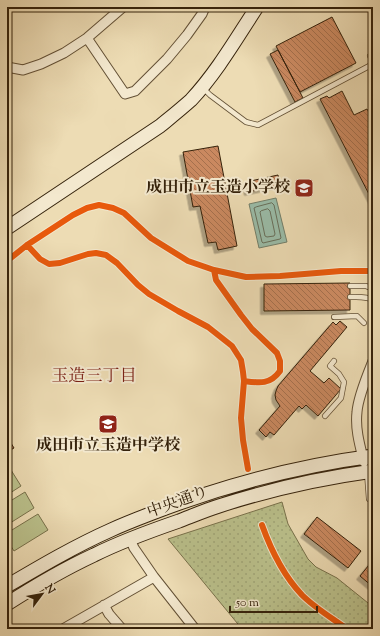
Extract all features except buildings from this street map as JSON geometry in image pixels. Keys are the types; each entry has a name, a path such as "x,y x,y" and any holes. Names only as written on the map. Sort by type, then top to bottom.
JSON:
{"street":[{"path":"7,67 23,70 41,64 64,53 87,38 123,7"},
{"path":"87,38 125,94 135,91 167,58 187,35 202,14 205,7"},
{"path":"7,228 176,114 202,87 257,7"},
{"path":"370,471 368,457 357,428 356,411 362,389 373,361"},
{"name":"中央通り","path":"7,586 46,562 111,529 168,507 260,478 333,462 368,457"},
{"name":"中央通り","path":"7,604 29,590 93,555 130,538 219,506 263,493 323,479 370,471"},
{"path":"130,538 134,548 154,577 195,629"},
{"path":"62,629 154,577"},
{"path":"104,605 109,614 122,629"}],"lane":[{"path":"202,87 210,95 246,122 258,125 373,63 370,56"},
{"path":"350,286 366,286 373,289"},
{"path":"350,297 364,297 373,300"},
{"path":"334,317 357,316 364,323"},
{"path":"326,416 341,398 344,382 339,374 330,366 334,361"},
{"path":"368,499 370,471"}],"green space":[{"path":"11,470 21,486 7,495 7,473"},
{"path":"25,492 34,508 7,525 7,503"},
{"path":"282,502 288,524 308,559 316,567 337,578 373,607 373,629 242,629 168,539"},
{"path":"38,514 48,530 14,551 7,540 7,533"}],"water":[{"path":"276,198 287,242 259,248 249,204"}],"cycle path":[{"path":"7,261 27,245 73,215 87,208 99,205 113,208 124,213 151,238 188,261 214,270 246,277 341,271 373,271"},
{"path":"27,245 40,259 49,264 60,263 88,254 96,253 106,255 117,263 149,294 208,327 232,346 241,360 243,372 244,381 241,418 248,469"},
{"path":"214,270 216,280 241,315 252,329 277,353 280,361 280,371 272,379 264,382 244,381"},
{"path":"262,525 278,562 295,587 312,604 347,629"}],"place":[{"name":"成田市立玉造小学校","path":"304,188"},
{"name":"成田市立玉造中学校","path":"108,424"}],"district":[{"name":"玉造三丁目","path":"94,377"}]}
